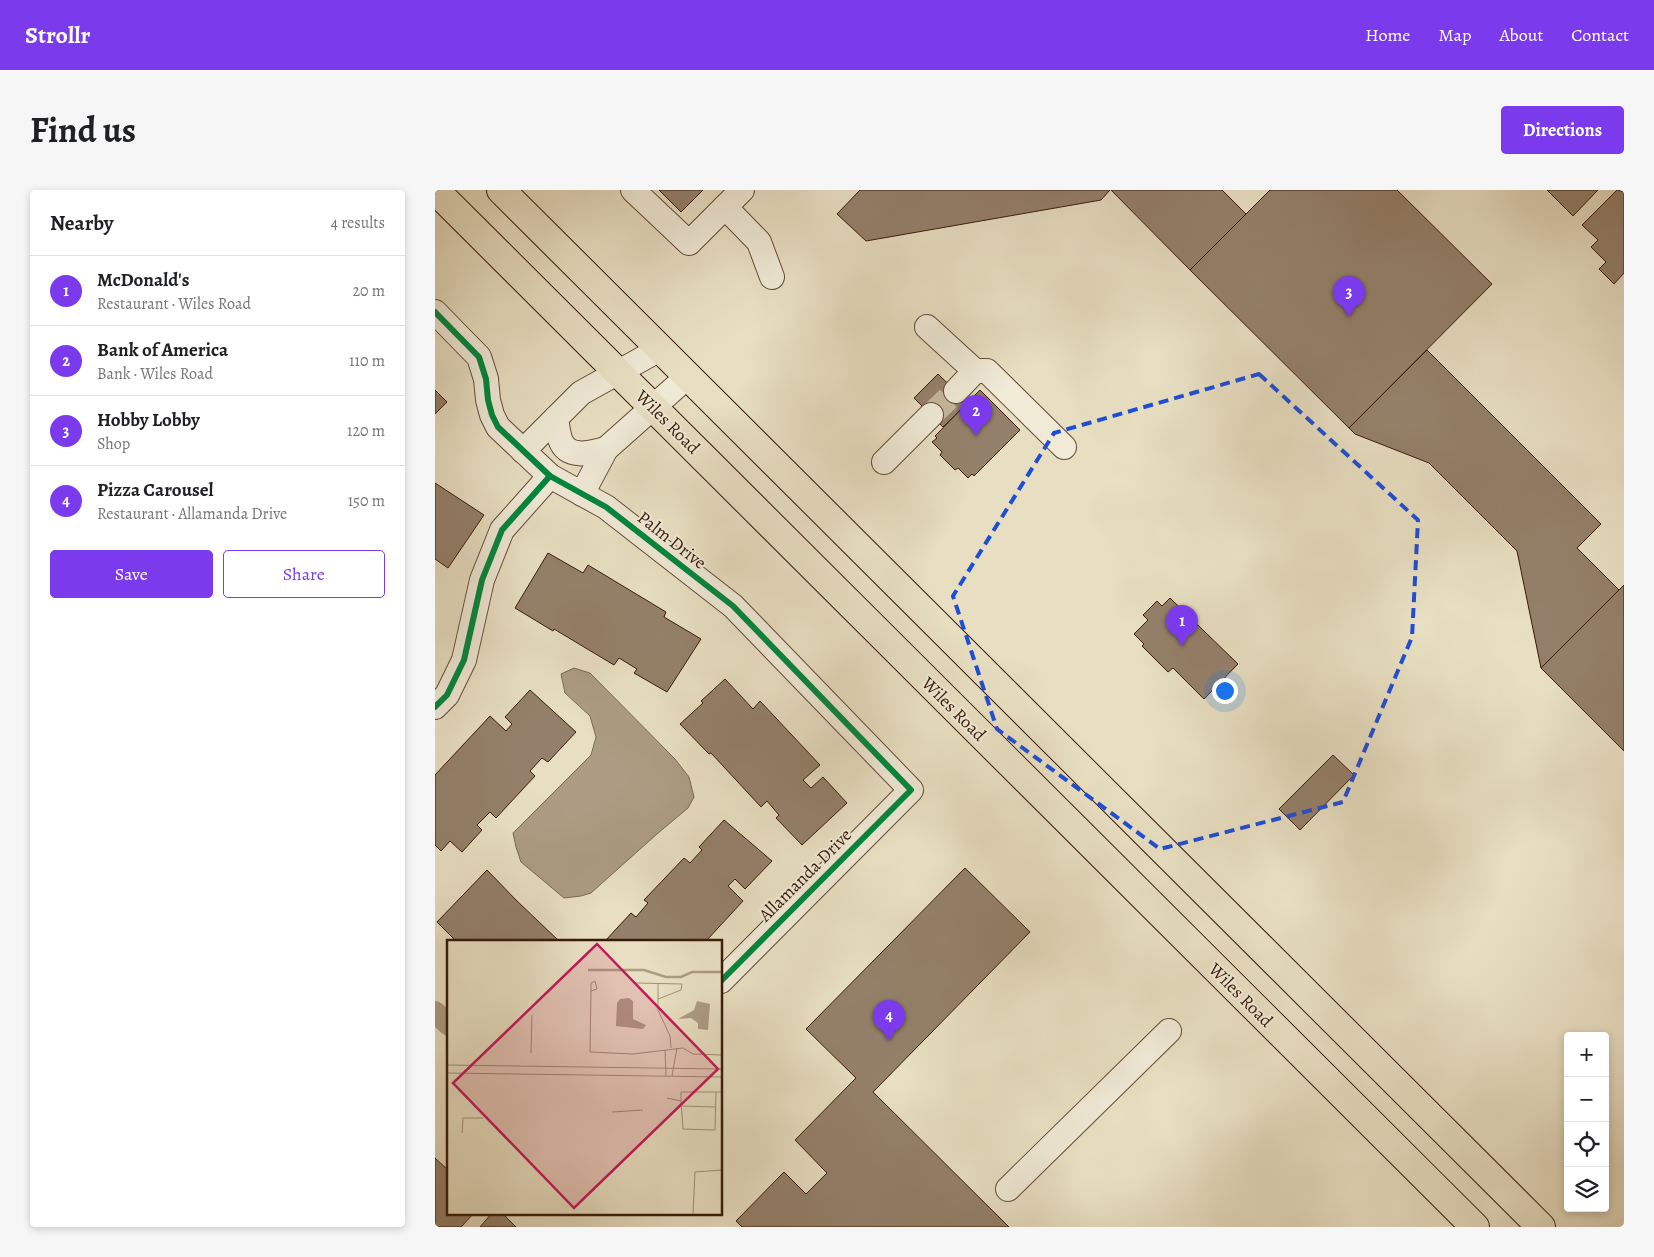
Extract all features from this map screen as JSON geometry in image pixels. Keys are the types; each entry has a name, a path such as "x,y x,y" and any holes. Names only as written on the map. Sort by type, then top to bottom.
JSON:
{"main road":[{"name":"Wiles Road","path":"435,190 1475,1227"},
{"path":"501,190 1541,1227"}],"street":[{"path":"633,190 689,243 743,190"},
{"path":"725,207 759,242 772,277"},
{"name":"Palm Drive","path":"435,312 479,357 491,415 498,427 550,476 606,507 733,606 911,790"},
{"path":"927,327 975,371 987,371 1064,447"},
{"path":"523,451 581,393 660,349"},
{"path":"955,391 975,371"},
{"path":"582,494 607,448 687,377"},
{"path":"884,462 931,415"},
{"path":"556,418 560,440 567,449 579,454 607,448"},
{"path":"435,707 447,694 463,660 481,580 502,530 550,476"},
{"name":"Allamanda Drive","path":"723,979 911,790"},
{"path":"1007,1189 1169,1031"}],"highlighted area":[{"path":"1259,374 1418,520 1412,637 1343,802 1160,849 997,729 953,596 1054,433"}],"shaded area":[{"path":"574,668 590,673 675,759 689,777 694,797 688,808 591,893 564,898 521,862 513,833 591,755 596,737 590,716 565,693 561,674"}],"building":[{"path":"659,190 703,190 681,212"},
{"path":"860,190 1110,190 1101,200 866,241 837,214"},
{"path":"1111,190 1222,190 1246,214 1190,270"},
{"path":"1270,190 1397,190 1492,284 1349,428 1190,270"},
{"path":"1547,190 1598,190 1573,216"},
{"path":"1617,190 1624,192 1624,273 1614,284 1599,269 1606,262 1591,247 1598,240 1582,225"},
{"path":"1427,350 1601,524 1577,548 1619,590 1541,668 1517,551 1429,463 1355,434 1349,428"},
{"path":"938,374 968,403 943,427 914,398"},
{"path":"435,390 447,402 435,414"},
{"path":"980,390 1020,430 974,476 972,474 968,478 958,468 955,470 940,455 942,452 932,442 937,438 935,436"},
{"path":"435,483 484,515 448,568 435,559"},
{"path":"548,553 583,573 588,565 666,612 664,617 701,639 667,692 634,673 637,669 619,658 614,665 515,608"},
{"path":"1624,585 1624,751 1541,668"},
{"path":"1170,598 1238,664 1204,699 1173,668 1168,672 1142,646 1144,644 1134,634 1148,620 1143,615 1157,601 1162,606"},
{"path":"725,679 753,709 760,701 820,765 803,780 811,788 823,777 847,803 802,845 776,818 779,815 767,801 761,807 711,753 709,754 680,724"},
{"path":"530,690 576,732 548,762 542,758 530,771 535,776 496,818 490,812 477,825 482,830 462,852 450,841 441,851 435,845 435,775 490,716 506,731 512,724 505,717"},
{"path":"1333,755 1354,775 1300,830 1279,809"},
{"path":"724,820 772,861 745,889 735,879 728,886 743,901 707,940 606,940 631,913 636,917 648,903 644,900 684,858 690,863 702,850 699,847"},
{"path":"965,868 1030,932 873,1092 1009,1227 742,1227 736,1221 784,1172 806,1194 827,1173 795,1140 856,1078 806,1029"},
{"path":"487,870 558,940 455,940 437,922"},
{"path":"435,1158 447,1169 447,1214 473,1214 461,1227 435,1227"},
{"path":"491,1214 503,1214 516,1227 480,1227"}],"waterway":[{"path":"435,1012 447,1023"}],"tunnel":[{"path":"931,415 956,391"}],"cycle path":[{"path":"435,312 479,357 486,379 492,415 498,427 550,476 606,507 733,606 911,790 723,979"},
{"path":"435,707 447,695 464,660 482,580 502,530 550,476"}],"place":[{"name":"Hobby Lobby","path":"1349,317"},
{"name":"Bank of America","path":"976,436"},
{"name":"McDonald's","path":"1182,646"},
{"name":"Pizza Carousel","path":"889,1041"}]}
